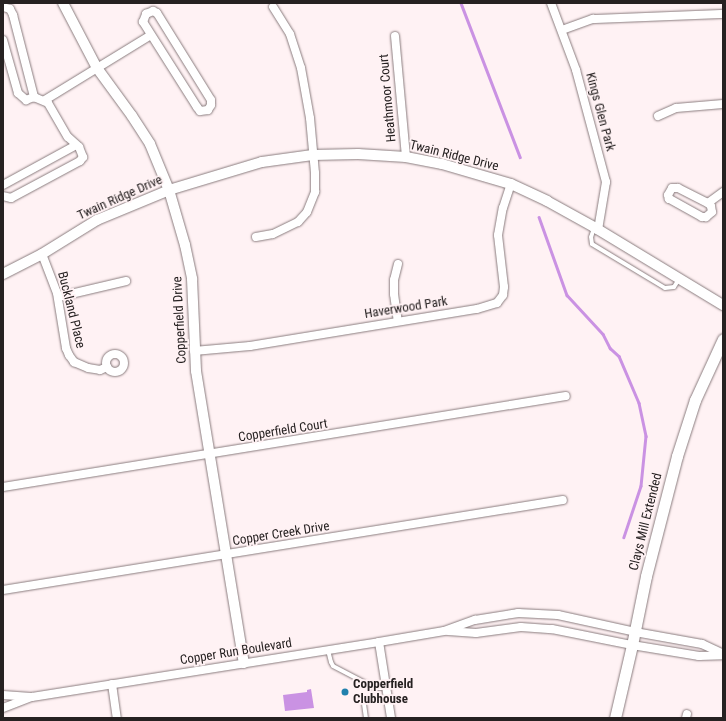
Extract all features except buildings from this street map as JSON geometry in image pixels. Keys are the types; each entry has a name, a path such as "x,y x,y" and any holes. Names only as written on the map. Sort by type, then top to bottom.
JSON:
{"main road":[{"name":"Clays Mill Extended","path":"615,718 646,576 677,456 696,400 723,339"}],"street":[{"name":"Copperfield Drive","path":"63,3 97,68 142,130 169,190 185,244 192,279 196,371 244,663"},
{"name":"Kings Glen Park","path":"551,3 576,70 606,182 596,228"},
{"path":"3,7 10,9 13,15 34,97"},
{"path":"256,237 283,230 298,222 307,212 315,192 310,118 301,68 290,34 273,7"},
{"path":"153,11 157,13 211,100 211,105 208,110 200,111 196,107 151,35 143,22 146,14 153,11"},
{"path":"562,30 593,19 723,14"},
{"path":"45,100 151,35"},
{"name":"Heathmoor Court","path":"395,36 406,157"},
{"path":"3,40 16,89 26,100 34,97 45,100 51,106 68,137 82,151 80,161 11,198 3,196"},
{"path":"658,116 676,108 723,104"},
{"path":"3,184 76,145"},
{"name":"Twain Ridge Drive","path":"3,274 42,254 97,220 169,190 262,162 313,155 358,154 406,157 462,168 511,184 547,201 596,228 723,305"},
{"name":"Haverwood Park","path":"194,351 250,346 492,306 503,296 504,286 498,235 503,208 511,184"},
{"path":"672,188 678,188 708,203 711,206 712,212 706,217 669,200 668,195 672,188"},
{"path":"708,203 717,198 723,192"},
{"name":"Buckland Place","path":"42,254 58,297 66,348 69,355 74,362 88,368 100,370 107,367"},
{"path":"398,264 394,280 394,294 398,321"},
{"path":"58,297 126,282"},
{"name":"Copperfield Court","path":"3,487 210,455 566,396"},
{"name":"Copper Creek Drive","path":"3,590 564,500"},
{"name":"Copper Run Boulevard","path":"3,708 32,697 444,631 475,620 518,613 547,613 635,632 702,644 723,655"},
{"name":"Copper Run Boulevard","path":"444,631 476,633 521,627 564,630 632,645 700,656 723,655"},
{"path":"379,642 391,718"},
{"path":"112,684 117,718"},
{"name":"Copper Run Boulevard","path":"3,694 32,697"}],"lane":[{"path":"596,228 591,237 592,244 666,288 674,287 679,279"},
{"path":"328,650 333,666 375,688 386,688"},
{"path":"364,704 366,718"}],"shaded area":[{"path":"311,689 314,708 285,711 283,695 307,692 307,690"}],"waterway":[{"path":"461,3 520,157"},
{"path":"539,217 567,295 603,334 610,348 619,356 639,403 646,436 641,486 624,537"}],"place":[{"name":"Copperfield Clubhouse","path":"345,692"}]}
